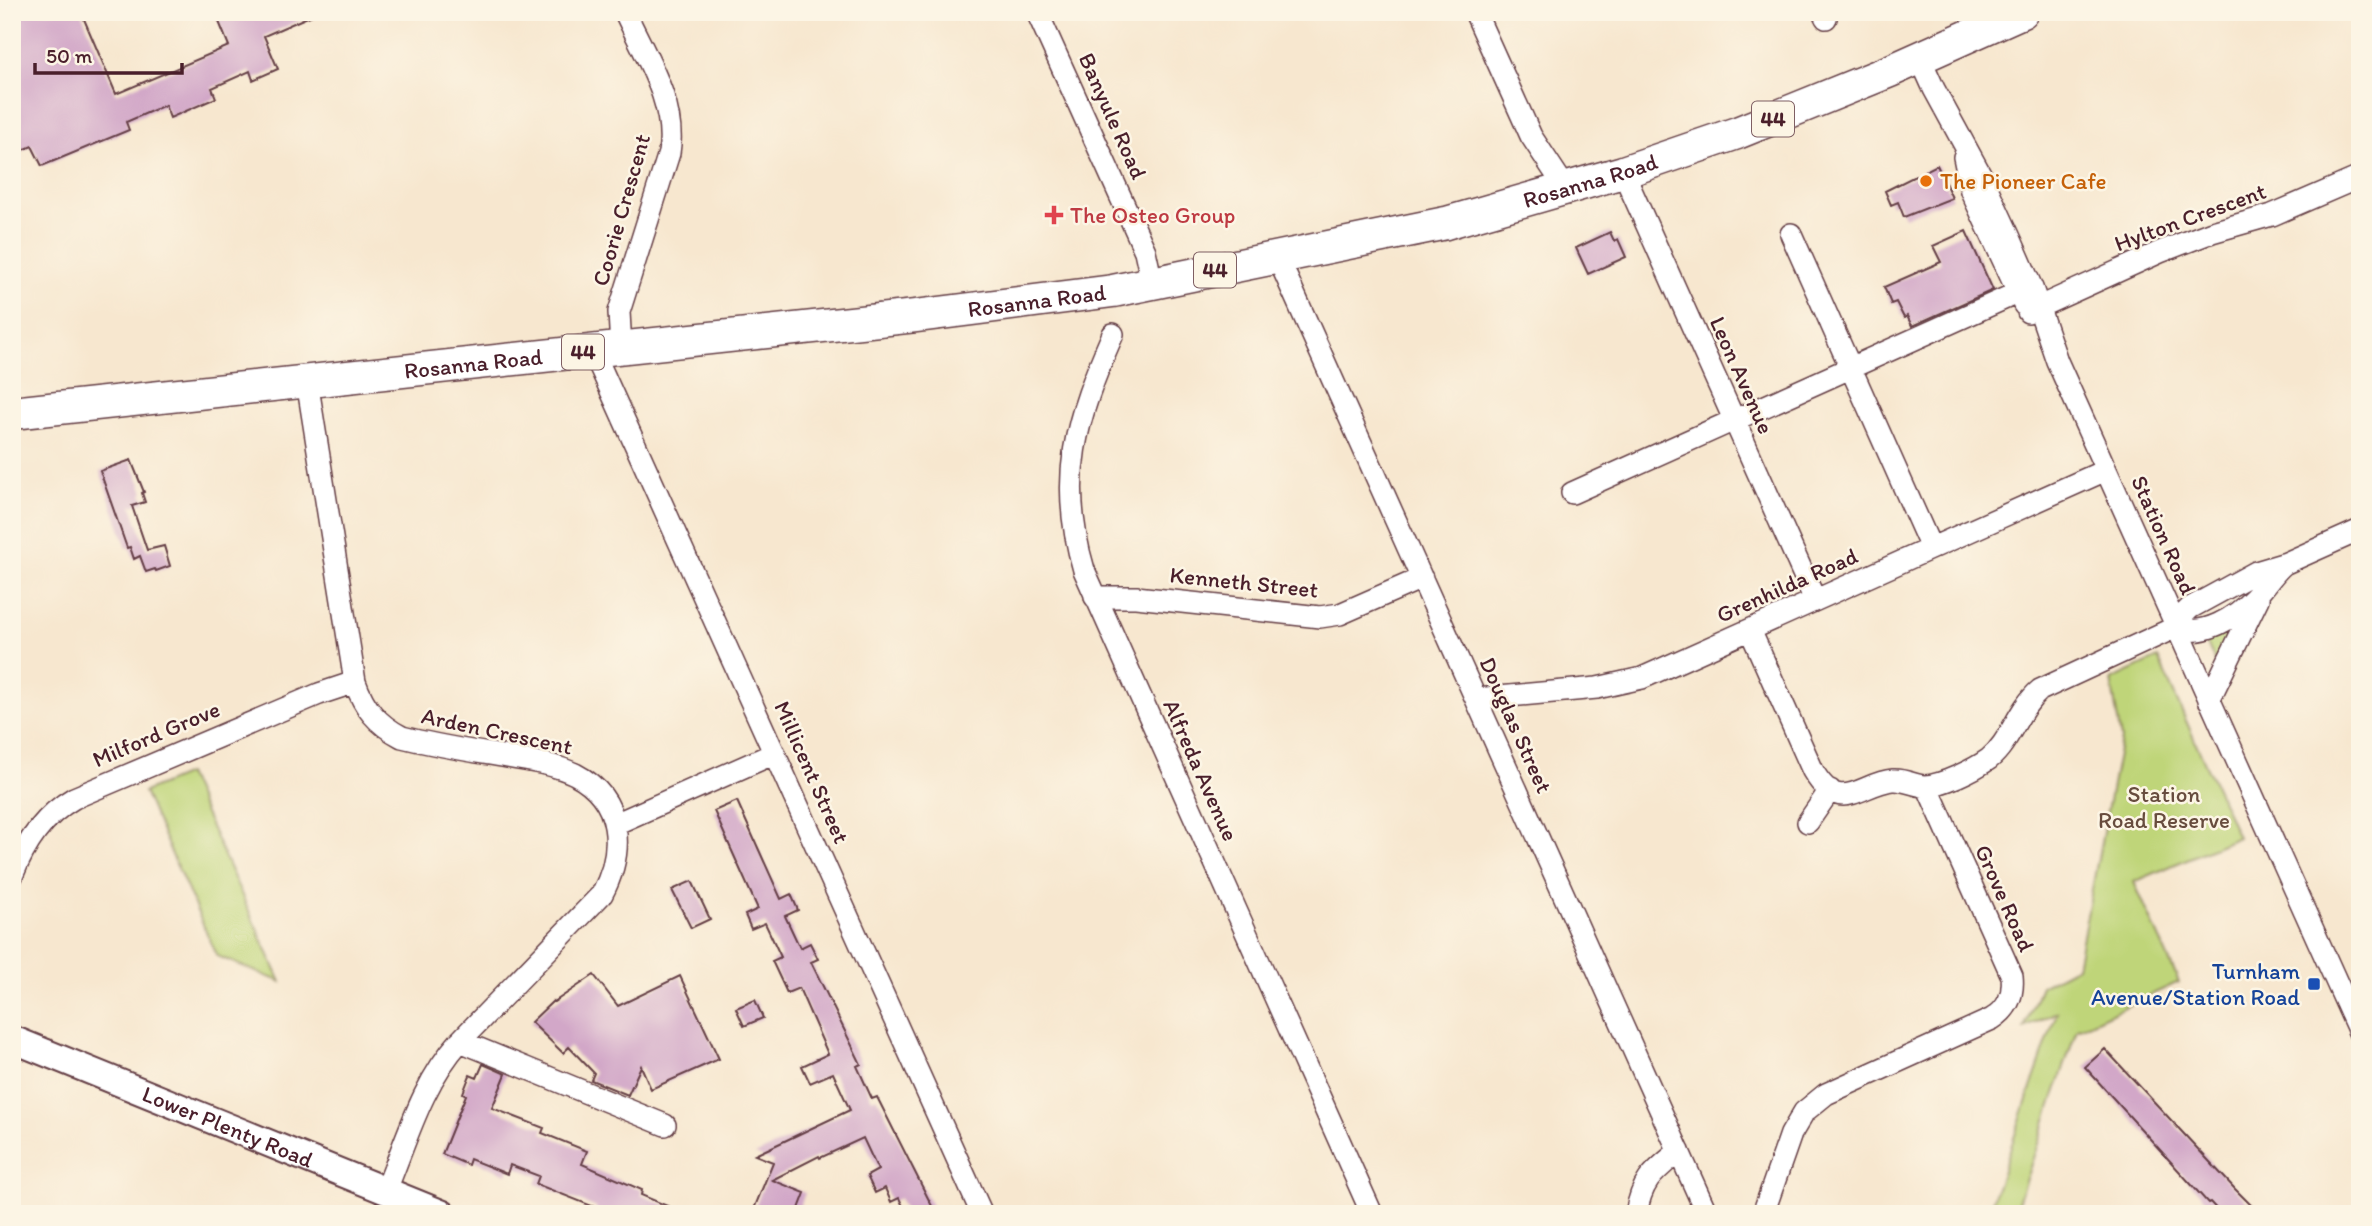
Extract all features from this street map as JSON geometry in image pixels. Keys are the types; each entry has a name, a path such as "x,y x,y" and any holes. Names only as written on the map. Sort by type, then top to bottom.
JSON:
{"highway":[{"name":"Rosanna Road","path":"12,413 993,308 1101,293 1278,258 1446,223 1623,172 1737,133 1920,58 2022,12"}],"main road":[{"name":"Lower Plenty Road","path":"12,1039 443,1214"}],"street":[{"name":"Coorie Crescent","path":"607,349 671,140 666,104 625,12"},
{"name":"Banyule Road","path":"1037,12 1145,251 1152,282"},
{"path":"1475,12 1554,192"},
{"name":"Station Road","path":"1920,58 1992,198 2032,288 2033,310 2360,1034"},
{"path":"1960,134 1971,191 2017,293 2033,310"},
{"name":"Leon Avenue","path":"1623,172 1815,600"},
{"name":"Hylton Crescent","path":"2033,310 2172,247 2272,215 2360,177"},
{"path":"1791,234 1931,548"},
{"name":"Douglas Street","path":"1278,258 1707,1214"},
{"path":"1572,493 2017,293"},
{"name":"Alfreda Avenue","path":"1113,334 1087,395 1074,443 1070,499 1077,547 1095,597 1372,1214"},
{"name":"Millicent Street","path":"607,349 775,753 982,1214"},
{"name":"Arden Crescent","path":"307,382 355,682 367,710 388,730 402,737 540,763 567,771 596,789 615,824 617,854 614,868 602,894 443,1061 425,1093 386,1190"},
{"name":"Grenhilda Road","path":"1476,699 1597,688 1658,671 2106,470"},
{"path":"1750,631 1814,771 1823,785 1846,795 1890,780 1927,786 1957,776 1989,759 2002,745 2025,705 2040,690 2176,627 2183,615 2194,605 2256,572 2286,563 2360,530"},
{"path":"2176,627 2194,632 2240,610 2286,563"},
{"name":"Kenneth Street","path":"1095,597 1136,597 1320,617 1340,614 1422,578"},
{"path":"2210,700 2263,588"},
{"name":"Milford Grove","path":"12,876 38,829 74,798 319,694 355,682"},
{"path":"615,824 775,753"},
{"name":"Grove Road","path":"1762,1212 1791,1134 1810,1105 1838,1088 1992,1019 2009,1003 2012,976 1927,786"},
{"path":"1808,822 1830,790"},
{"path":"460,1041 665,1125"},
{"path":"1639,1204 1650,1176 1684,1161"}],"green space":[{"path":"2236,625 2216,664 2205,639"},
{"name":"Station Road Reserve","path":"2158,658 2238,837 2134,882 2179,982 2077,1029 2014,1214 1988,1214 2057,1012 2024,1028 2041,986 2077,967 2121,739 2111,680"},
{"path":"187,774 281,982 217,956 144,792"}],"building":[{"path":"12,12 81,12 116,94 229,46 215,12 319,12 264,36 278,69 253,80 250,71 212,88 216,98 170,118 165,105 126,122 129,130 42,166 32,146 12,155 12,124 21,120 12,99"},
{"path":"1937,165 1952,198 1904,217 1898,202 1891,205 1885,191"},
{"path":"1966,231 1993,290 1912,326 1907,316 1904,318 1896,302 1891,304 1884,287 1941,262 1933,246"},
{"path":"1610,232 1614,241 1618,239 1626,257 1588,274 1576,248"},
{"path":"131,460 144,492 145,502 132,506 147,550 164,546 170,566 156,571 146,572 140,556 134,559 130,547 127,548 100,471"},
{"path":"737,801 781,899 791,894 798,910 785,916 800,948 810,943 818,959 811,962 861,1064 857,1066 872,1099 877,1097 936,1214 907,1214 899,1198 891,1202 885,1188 875,1193 867,1176 878,1170 863,1138 772,1180 805,1193 797,1214 752,1214 773,1162 755,1155 850,1110 833,1073 810,1083 802,1066 828,1054 799,988 787,993 772,961 781,957 765,923 751,929 745,915 758,909 714,811"},
{"path":"692,881 710,919 691,928 672,890"},
{"path":"594,975 618,1006 680,976 719,1059 651,1089 641,1066 628,1095 591,1080 594,1073 569,1047 563,1053 531,1022 553,1001"},
{"path":"755,1000 763,1018 744,1026 736,1008"},
{"path":"2105,1049 2260,1214 2221,1214 2208,1203 2085,1067"},
{"path":"483,1064 506,1074 492,1108 544,1128 542,1133 587,1151 582,1164 642,1190 641,1195 686,1214 595,1214 597,1208 536,1184 539,1176 510,1165 507,1174 470,1159 468,1165 442,1154 466,1095 463,1093 470,1075 477,1078"}],"place":[{"name":"The Pioneer Cafe","path":"1926,181"},
{"name":"The Osteo Group","path":"1054,215"},
{"name":"Turnham Avenue/Station Road","path":"2314,984"}]}
